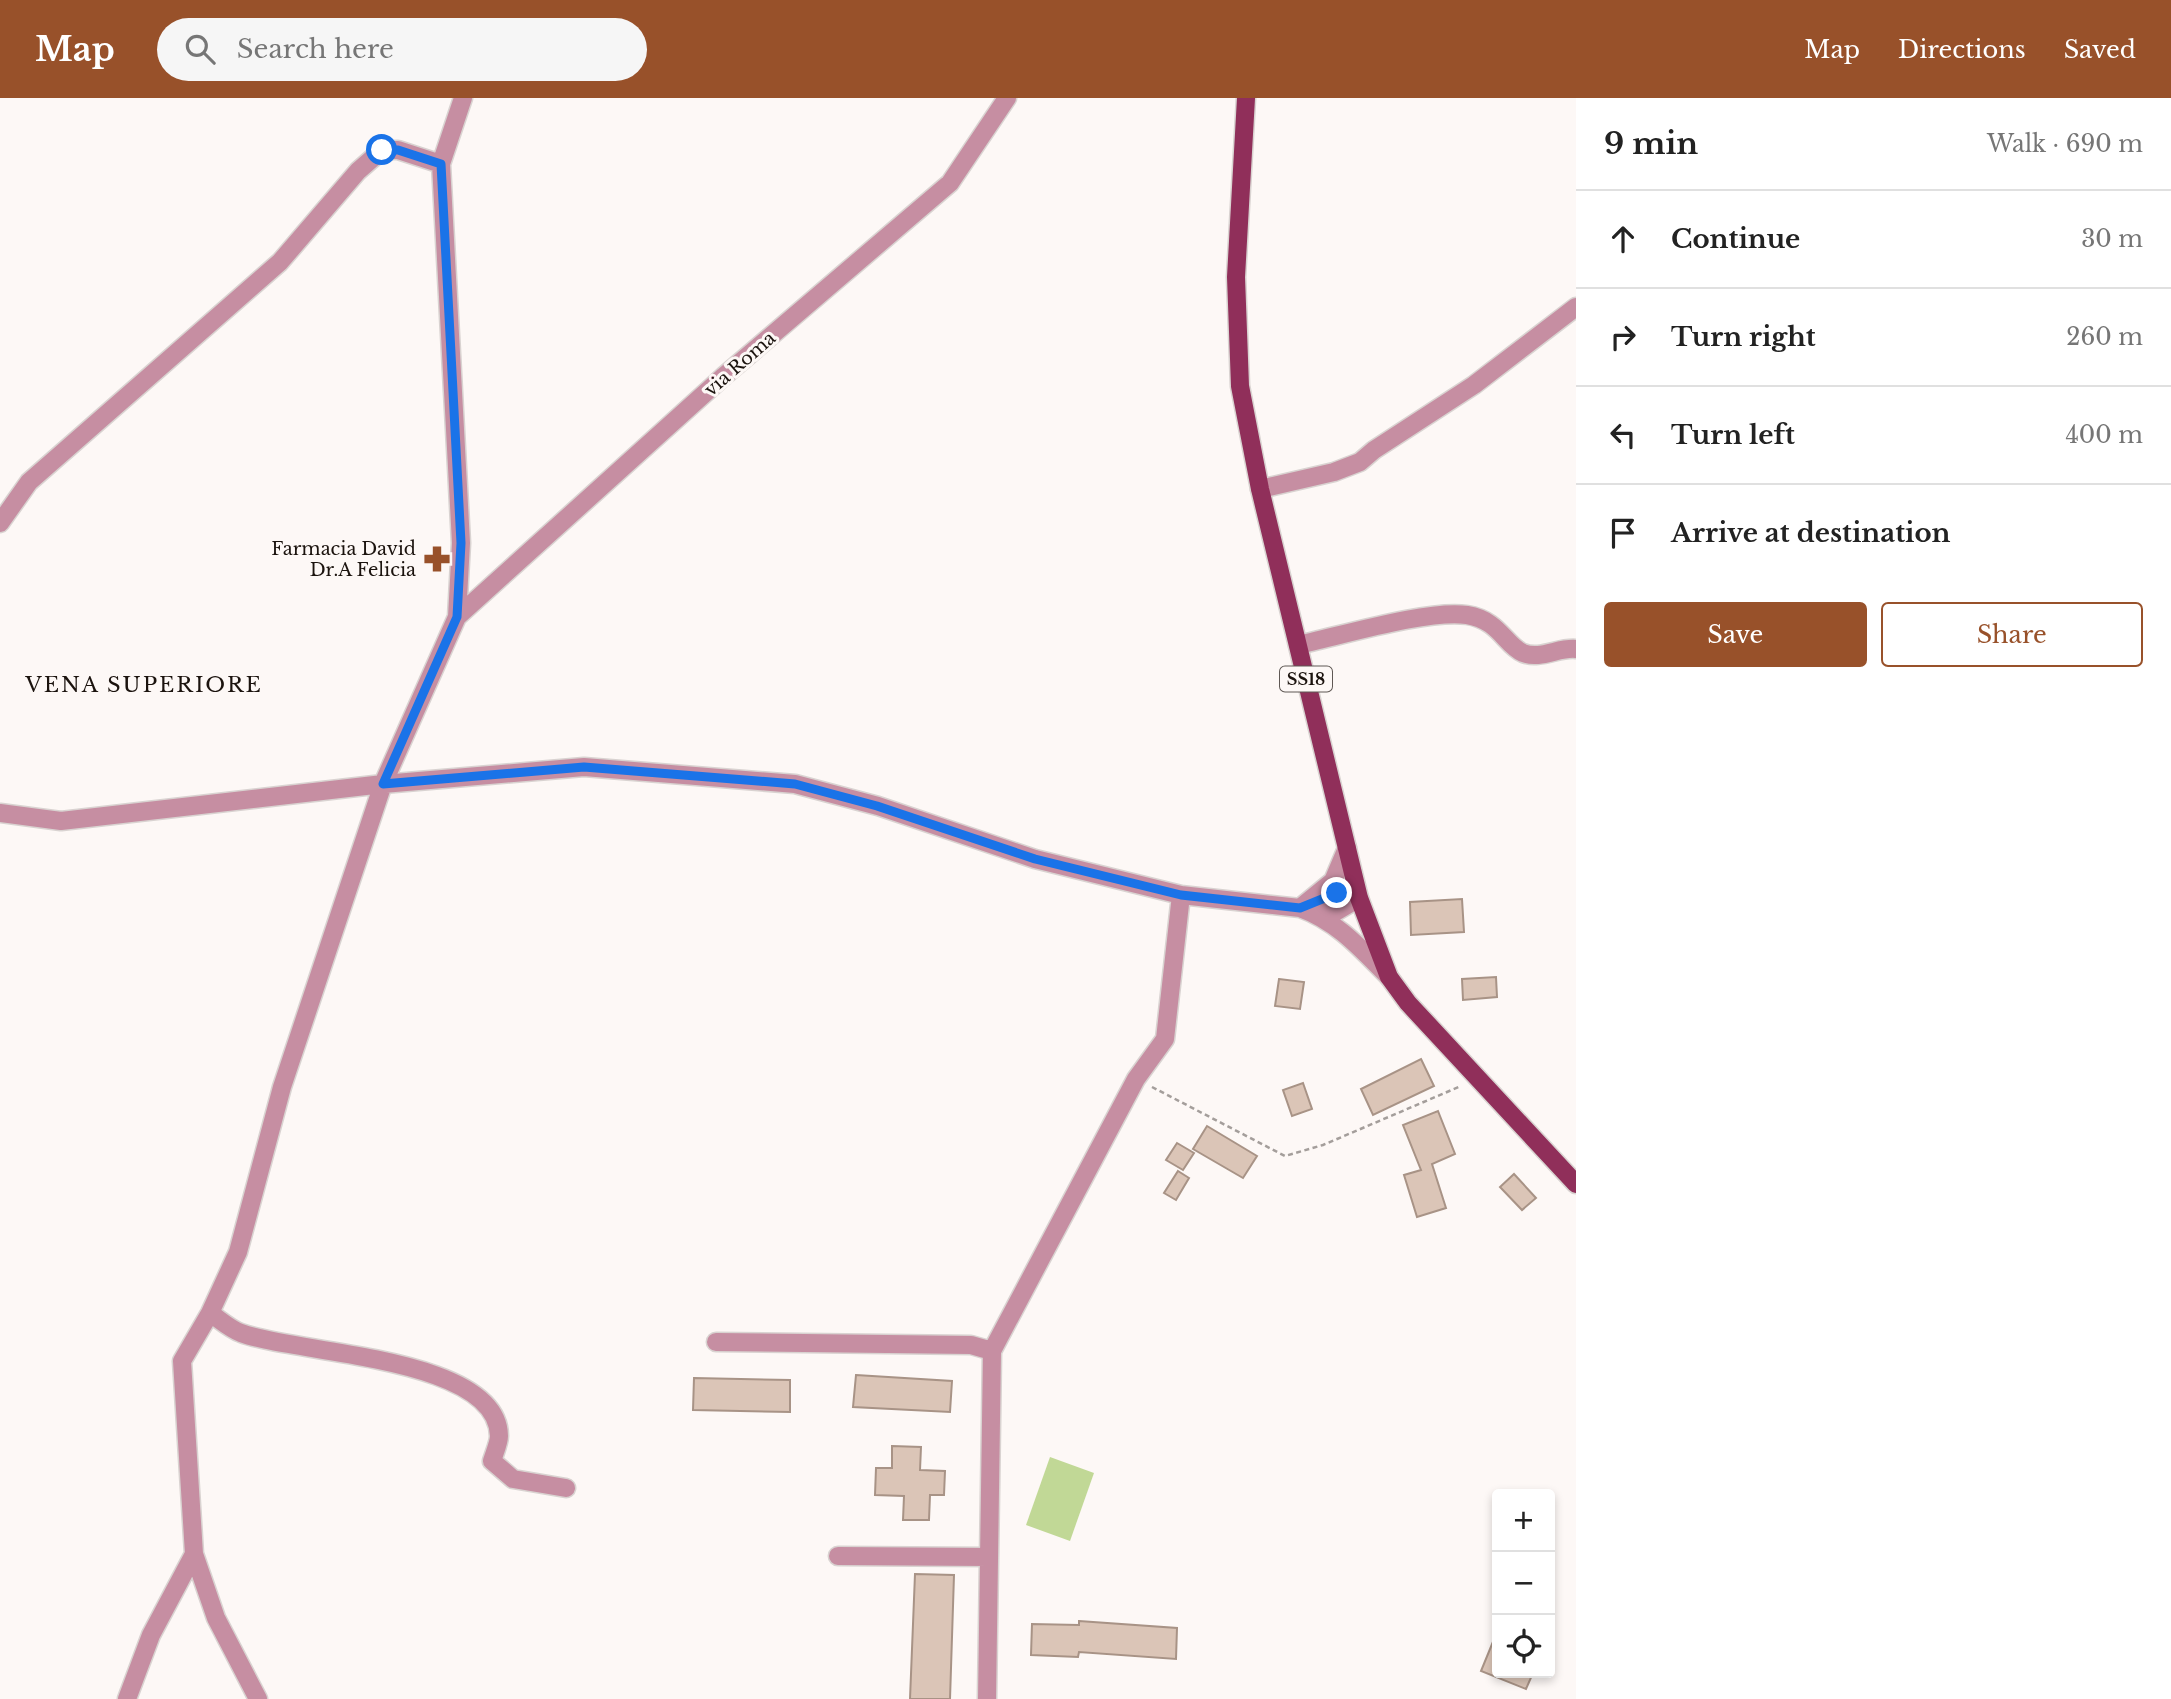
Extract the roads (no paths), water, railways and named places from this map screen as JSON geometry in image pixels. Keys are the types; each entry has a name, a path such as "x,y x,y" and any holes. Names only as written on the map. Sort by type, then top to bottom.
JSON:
{"main road":[{"name":"SS18","path":"1247,98 1236,277 1240,386 1260,489 1359,898 1390,977 1408,1003 1573,1175"}],"street":[{"path":"258,1699 216,1618 194,1554 182,1361 210,1312 238,1252 282,1087 383,784 457,617 461,543 441,164 463,98"},
{"name":"via Roma","path":"457,617 724,376 950,183 1007,98"},
{"path":"0,523 29,482 280,262 358,171 382,150 398,150 441,164"},
{"path":"1260,489 1360,462 1374,450 1474,385 1576,307"},
{"path":"1298,645 1442,614 1468,615 1495,625 1522,652 1538,655 1566,648 1576,649"},
{"path":"0,813 61,821 383,784 584,767 795,784 877,806 1035,859 1181,895 1337,911 1359,898"},
{"path":"1309,907 1333,881 1347,848"},
{"path":"988,1699 992,1351 1136,1079 1165,1039 1181,895"},
{"path":"1309,907 1343,931 1390,977"},
{"path":"210,1312 240,1333 413,1368 470,1390 491,1408 499,1436 492,1461 513,1479 566,1488"},
{"path":"716,1342 971,1345 992,1351"},
{"path":"127,1699 151,1635 194,1554"},
{"path":"838,1556 989,1557"}],"place":[{"name":"Farmacia David Dr.A Felicia","path":"437,559"}],"district":[{"name":"VENA SUPERIORE","path":"144,685"}]}
